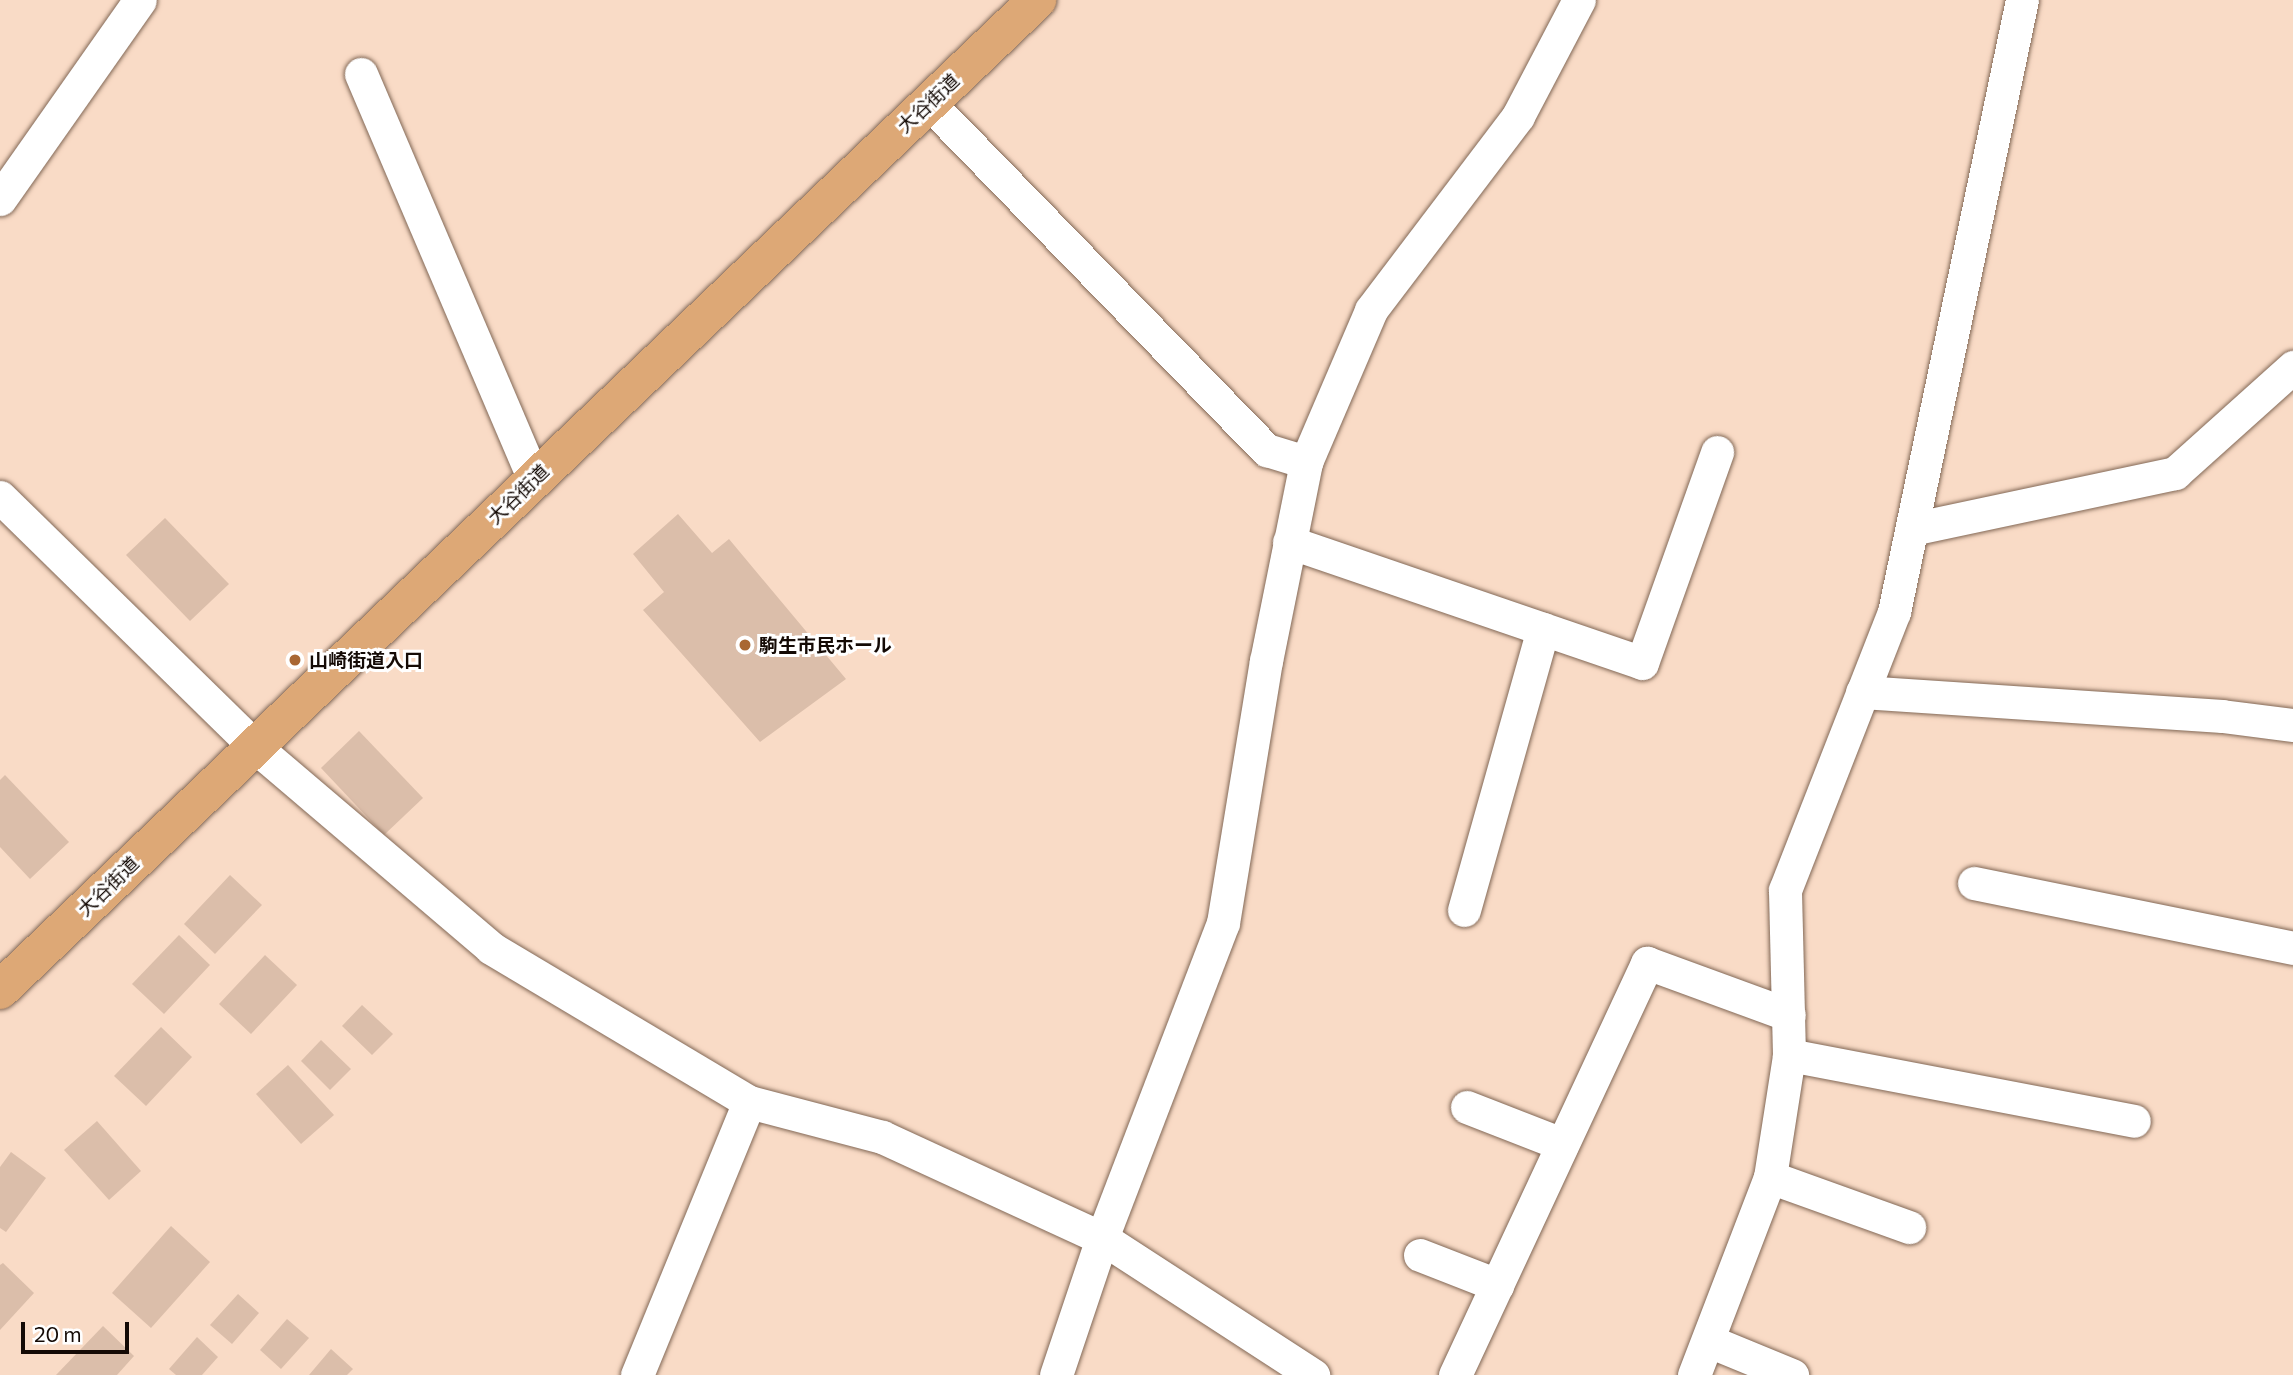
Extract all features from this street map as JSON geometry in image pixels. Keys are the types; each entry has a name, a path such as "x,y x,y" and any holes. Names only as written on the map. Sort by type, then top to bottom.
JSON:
{"main road":[{"name":"大谷街道","path":"0,990 928,102 1027,4"}],"street":[{"path":"0,199 141,0"},
{"path":"1056,1375 1102,1238 1223,923 1289,542 1306,462 1371,310 1518,117 1579,0"},
{"path":"1695,1375 1770,1177 1789,1055 1786,890 1894,612 2022,0"},
{"path":"361,74 534,479"},
{"path":"928,102 1267,450 1306,462"},
{"path":"1912,529 2175,473 2293,367"},
{"path":"1289,542 1642,663 1717,452"},
{"path":"0,497 254,746 491,948 749,1102 882,1137 1102,1238 1313,1375"},
{"path":"1464,910 1543,629"},
{"path":"1862,692 2208,715 2293,725"},
{"path":"1975,883 2293,947"},
{"path":"1455,1375 1647,963 1789,1015"},
{"path":"1789,1055 2134,1121"},
{"path":"637,1375 749,1102"},
{"path":"1467,1107 1562,1144"},
{"path":"1770,1177 1909,1227"},
{"path":"1420,1255 1497,1285"},
{"path":"1709,1340 1792,1375"}],"building":[{"name":"駒生市民ホール","path":"678,514 712,553 729,539 846,679 760,742 643,610 664,592 633,554"},
{"path":"165,518 229,584 190,621 126,555"},
{"path":"359,731 423,798 384,835 321,768"},
{"path":"5,775 69,842 30,879 0,847 0,780"},
{"path":"230,875 262,905 215,954 184,924"},
{"path":"179,935 210,965 164,1014 132,984"},
{"path":"265,955 297,985 251,1034 219,1004"},
{"path":"362,1005 393,1034 372,1055 342,1026"},
{"path":"161,1027 192,1057 146,1106 114,1076"},
{"path":"321,1040 351,1069 330,1090 301,1061"},
{"path":"288,1065 334,1115 301,1144 256,1094"},
{"path":"97,1121 141,1171 109,1200 64,1150"},
{"path":"11,1152 46,1178 6,1232 0,1228 0,1167"},
{"path":"171,1226 210,1262 151,1328 112,1293"},
{"path":"3,1263 34,1293 0,1330 0,1265"},
{"path":"238,1294 259,1313 232,1344 210,1325"},
{"path":"287,1319 309,1338 281,1369 260,1350"},
{"path":"103,1326 134,1356 117,1375 56,1375"},
{"path":"197,1337 218,1357 202,1375 176,1375 169,1369"},
{"path":"331,1349 353,1369 347,1375 309,1375"}],"place":[{"name":"駒生市民ホール","path":"745,645"},
{"name":"山崎街道入口","path":"295,660"}]}
